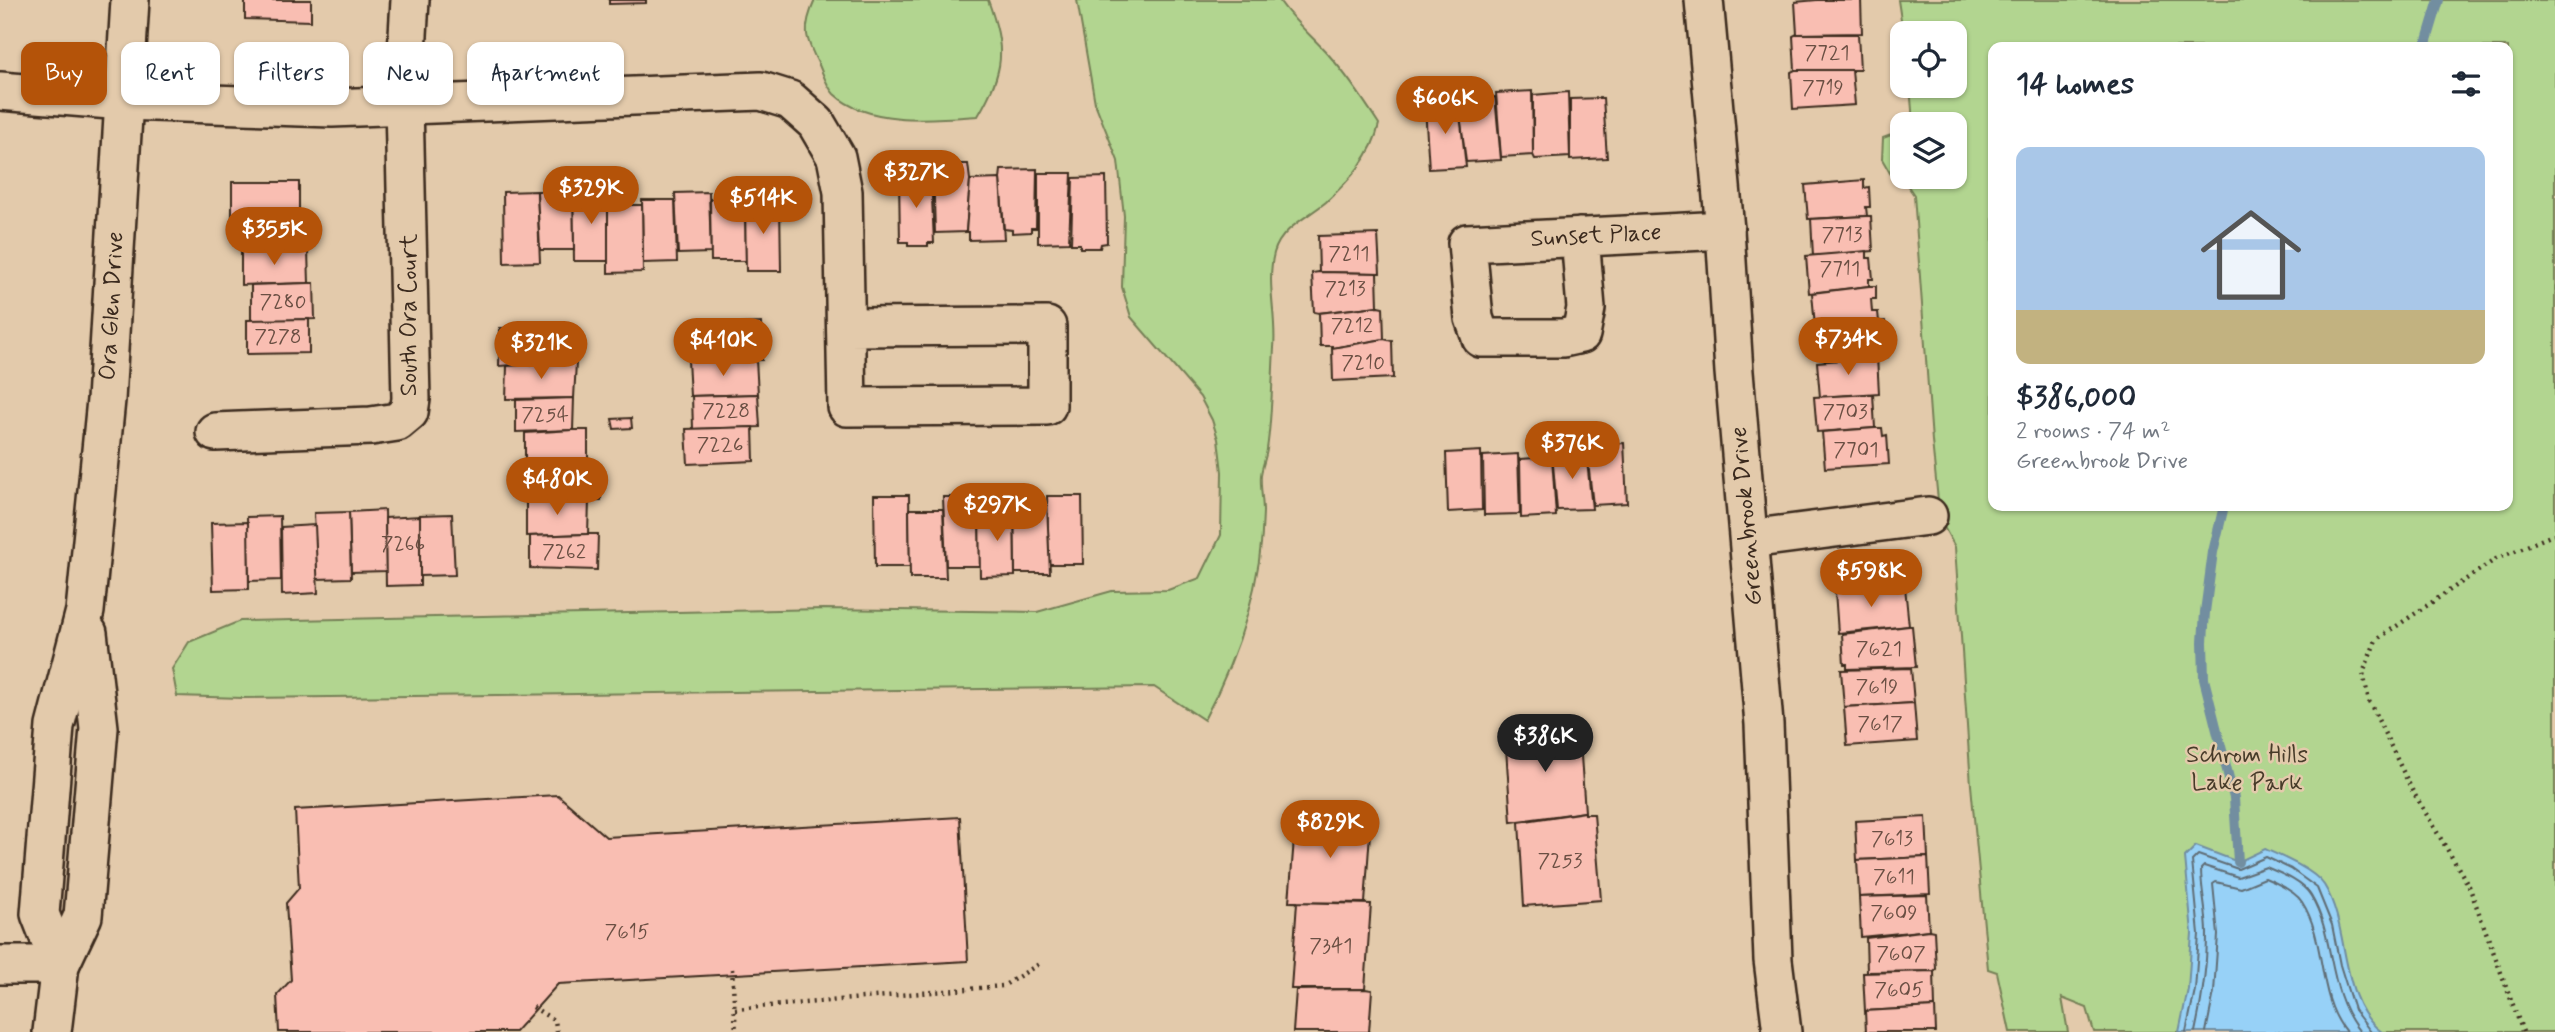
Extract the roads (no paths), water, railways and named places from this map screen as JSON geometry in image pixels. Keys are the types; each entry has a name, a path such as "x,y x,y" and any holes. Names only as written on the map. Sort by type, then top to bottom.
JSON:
{"street":[{"name":"Ora Glen Drive","path":"127,42 130,0"},
{"name":"South Ora Court","path":"408,42 410,0"},
{"name":"Greenbrook Drive","path":"1704,0 1725,230 1763,724 1773,960 1782,1032"},
{"path":"0,91 121,101"},
{"path":"453,102 761,91 790,100 816,123 836,157 843,192 847,407 1047,406 1047,326 846,327"},
{"path":"220,104 332,107 380,105"},
{"name":"Ora Glen Drive","path":"52,1032 60,965 40,914 41,900 55,726 85,611 106,400 123,105"},
{"name":"South Ora Court","path":"215,432 371,426 397,422 409,412 409,223 404,105"},
{"name":"Sunset Place","path":"1580,237 1586,308 1581,334 1563,338 1480,338 1474,318 1467,243 1580,237 1725,230"},
{"path":"1749,539 1928,516"},
{"path":"0,965 60,965"}],"water":[{"path":"2196,846 2238,862 2265,849 2297,864 2319,879 2332,902 2358,1002 2368,1019 2382,1032 2179,1032 2188,989 2192,933 2185,857"}],"waterway":[{"path":"2426,42 2439,0"},
{"path":"2223,511 2213,552 2205,612 2204,679 2234,798 2238,862"}],"park label":[{"name":"Schrom Hills Lake Park","path":"2247,769"}]}
